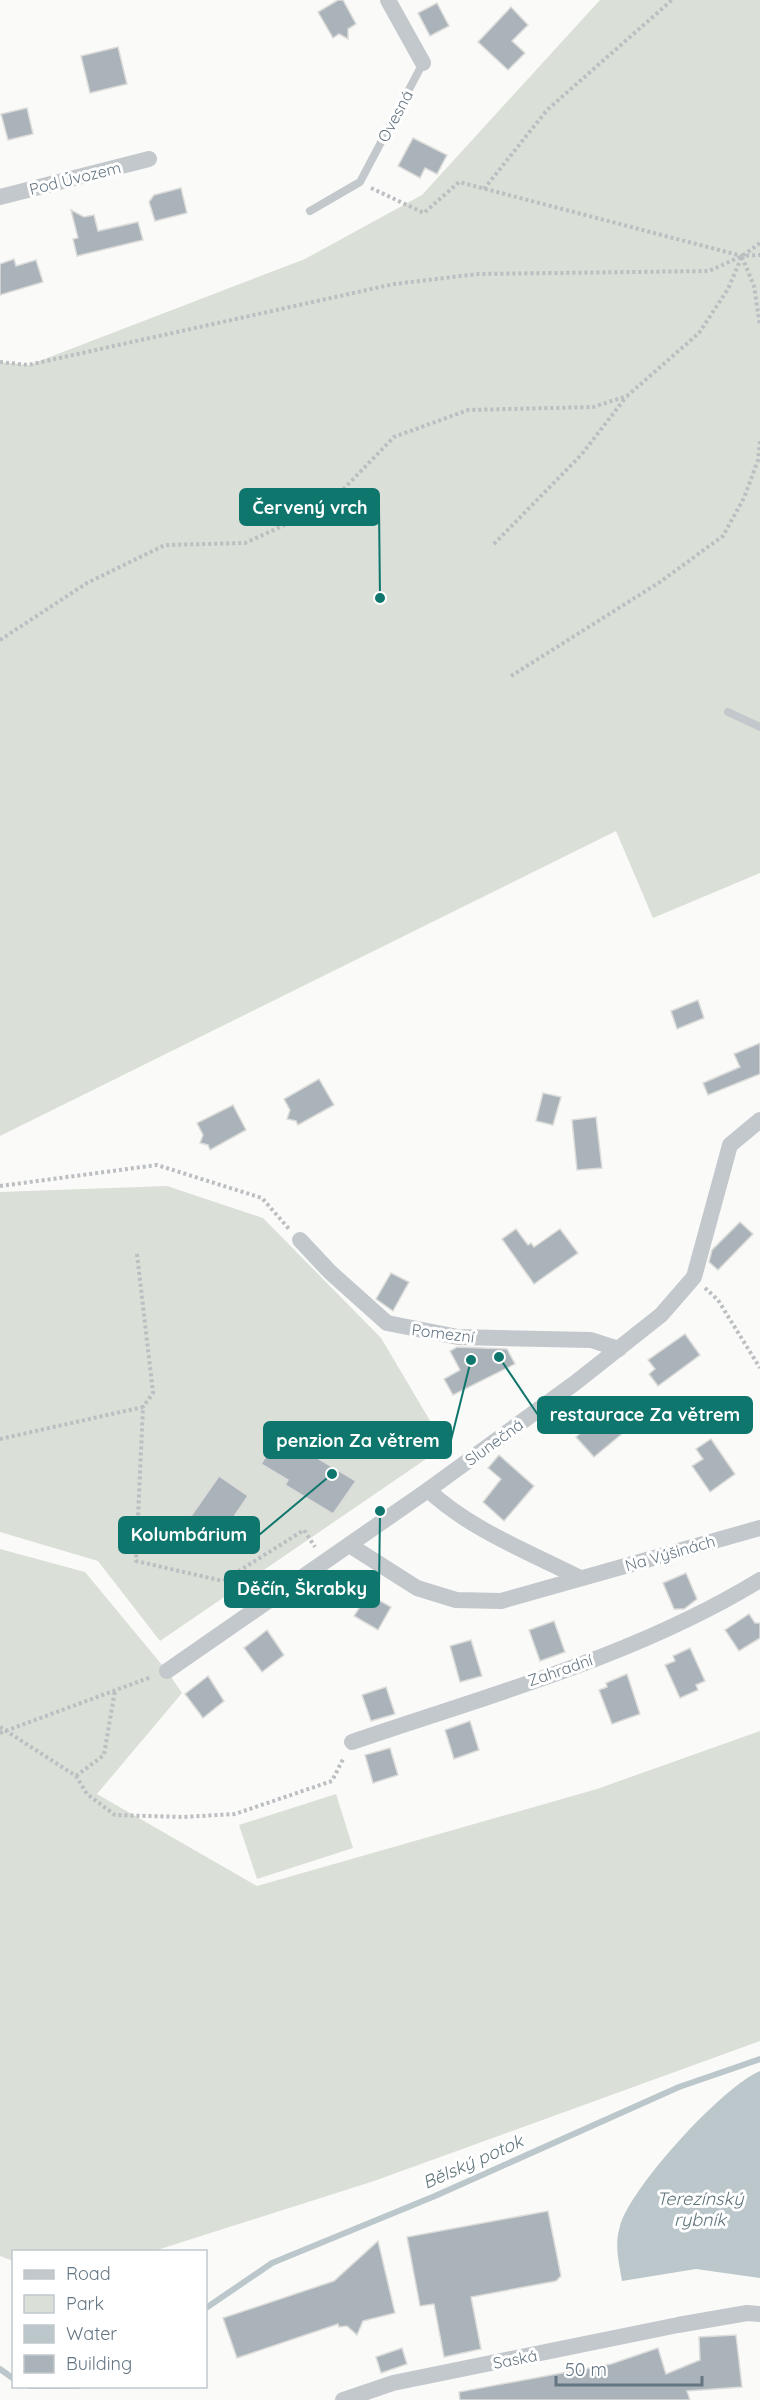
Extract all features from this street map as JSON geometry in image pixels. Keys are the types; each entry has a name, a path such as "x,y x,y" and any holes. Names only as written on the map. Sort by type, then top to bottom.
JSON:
{"street":[{"name":"Ovesná","path":"388,0 423,63"},
{"name":"Pod Úvozem","path":"0,197 149,159"},
{"name":"Slunečná","path":"167,1671 351,1546 619,1349 661,1315 694,1277 730,1145 760,1120"},
{"name":"Pomezní","path":"300,1240 330,1272 387,1323 458,1337 591,1340 619,1349"},
{"path":"428,1490 446,1507 475,1524 580,1578"},
{"name":"Na Výšinách","path":"351,1546 417,1588 456,1600 501,1600 760,1528"},
{"name":"Zahradní","path":"352,1742 593,1659 715,1607 760,1580"},
{"name":"Saská","path":"343,2400 393,2383 678,2325 747,2313 760,2314"}],"lane":[{"name":"Ovesná","path":"360,182 423,63"},
{"path":"310,211 360,182"},
{"path":"728,712 760,727"}],"path":[{"path":"484,189 547,110 672,0"},
{"path":"360,182 424,213 459,182 742,256 760,255"},
{"path":"0,362 28,365 394,284 478,274 709,271 742,256 760,243"},
{"path":"742,256 754,286 760,326"},
{"path":"494,544 582,454 627,396 699,333 728,289 742,256"},
{"path":"0,640 87,583 165,545 245,543 328,505 394,437 468,410 593,406 627,396"},
{"path":"511,676 660,582 723,536 744,498 758,460 760,441"},
{"path":"0,1186 158,1165 262,1198 300,1240"},
{"path":"137,1254 153,1393 143,1407 136,1561 223,1581 304,1530 326,1563"},
{"path":"694,1277 718,1300 760,1368"},
{"path":"0,1438 143,1407"},
{"path":"0,1733 167,1671"},
{"path":"76,1776 104,1755 115,1690"},
{"path":"0,1727 8,1730 76,1776 87,1794 115,1815 183,1817 235,1814 332,1781 352,1742"}],"green space":[{"path":"600,0 760,0 760,873 653,918 616,831 0,1136 0,362 29,365 305,259 422,195"},
{"path":"167,1186 263,1218 381,1338 445,1446 160,1641 98,1561 0,1532 0,1192"},
{"path":"0,1549 85,1572 167,1671 182,1693 97,1794 257,1886 597,1789 760,1731 760,2041 374,2181 157,2250 12,2250 12,2261 0,2256"},
{"path":"336,1794 353,1848 257,1879 239,1825"}],"water":[{"name":"Terezínský rybník","path":"760,2071 760,2278 696,2269 622,2281 618,2233 628,2209 641,2188 659,2164 702,2117 724,2096"}],"building":[{"path":"338,0 343,0 356,24 348,29 348,39 339,34 333,38 318,12"},
{"path":"437,3 449,26 430,36 418,13"},
{"path":"511,7 528,25 512,41 525,53 508,70 478,42"},
{"path":"118,47 127,84 90,93 81,56"},
{"path":"27,108 33,134 8,140 1,114"},
{"path":"413,138 447,155 437,174 425,168 420,178 398,166"},
{"path":"181,188 187,213 155,221 149,202 154,195"},
{"path":"71,210 84,217 94,215 98,231 138,222 143,240 77,256 73,239 78,238"},
{"path":"14,259 16,266 36,260 43,282 0,295 0,264"},
{"path":"698,1000 704,1018 677,1029 671,1011"},
{"path":"760,1043 760,1074 708,1095 703,1083 740,1067 734,1054"},
{"path":"319,1079 334,1105 298,1125 296,1121 287,1119 290,1110 284,1099"},
{"path":"543,1093 561,1097 553,1125 536,1121"},
{"path":"233,1105 246,1130 210,1150 208,1145 200,1143 203,1135 197,1123"},
{"path":"596,1117 602,1168 577,1170 572,1120"},
{"path":"740,1222 753,1234 718,1270 709,1262 712,1250"},
{"path":"516,1229 528,1245 531,1243 534,1247 560,1229 578,1253 534,1284 502,1239"},
{"path":"391,1273 409,1282 393,1311 376,1299"},
{"path":"685,1334 700,1355 658,1386 649,1374 655,1369 648,1360"},
{"path":"457,1347 507,1349 515,1364 453,1395 444,1379 460,1370 450,1351"},
{"path":"606,1412 623,1433 594,1457 576,1437"},
{"path":"279,1435 356,1481 333,1514 285,1485 288,1480 261,1464"},
{"path":"711,1439 735,1474 710,1492 692,1466 703,1459 696,1449"},
{"path":"499,1455 534,1486 504,1521 483,1502 501,1479 488,1468"},
{"path":"219,1476 248,1496 218,1540 189,1519"},
{"path":"686,1573 697,1599 684,1609 674,1609 663,1583"},
{"path":"368,1594 391,1607 378,1630 354,1616"},
{"path":"749,1614 755,1623 760,1623 760,1638 739,1651 725,1630"},
{"path":"554,1621 565,1652 540,1661 529,1630"},
{"path":"267,1630 284,1655 262,1672 244,1648"},
{"path":"471,1640 482,1676 460,1682 450,1646"},
{"path":"690,1648 705,1681 696,1685 698,1690 680,1698 665,1665 675,1661 673,1656"},
{"path":"627,1674 640,1714 612,1724 599,1690 607,1687 606,1683"},
{"path":"208,1676 224,1701 203,1718 185,1694"},
{"path":"386,1687 395,1714 371,1721 362,1695"},
{"path":"470,1721 479,1750 454,1759 445,1730"},
{"path":"390,1748 398,1775 373,1783 365,1755"},
{"path":"548,2211 561,2276 556,2281 471,2297 481,2349 444,2357 434,2304 420,2306 407,2237"},
{"path":"378,2241 395,2313 363,2321 357,2335 347,2326 339,2327 338,2324 237,2358 223,2318 334,2281"},
{"path":"736,2335 742,2387 687,2391 690,2400 460,2400 459,2392 611,2364 658,2348 666,2374 700,2360 699,2337"},
{"path":"402,2348 407,2364 381,2373 376,2357"}],"waterway":[{"name":"Bělský potok","path":"207,2307 272,2263 435,2196 679,2087 760,2059"},
{"name":"Bělský potok","path":"0,2369 12,2378"}],"place":[{"name":"Červený vrch","path":"380,598"},
{"name":"restaurace Za větrem","path":"499,1357"},
{"name":"penzion Za větrem","path":"471,1360"},
{"name":"Kolumbárium","path":"332,1474"},
{"name":"Děčín, Škrabky","path":"380,1511"}]}
